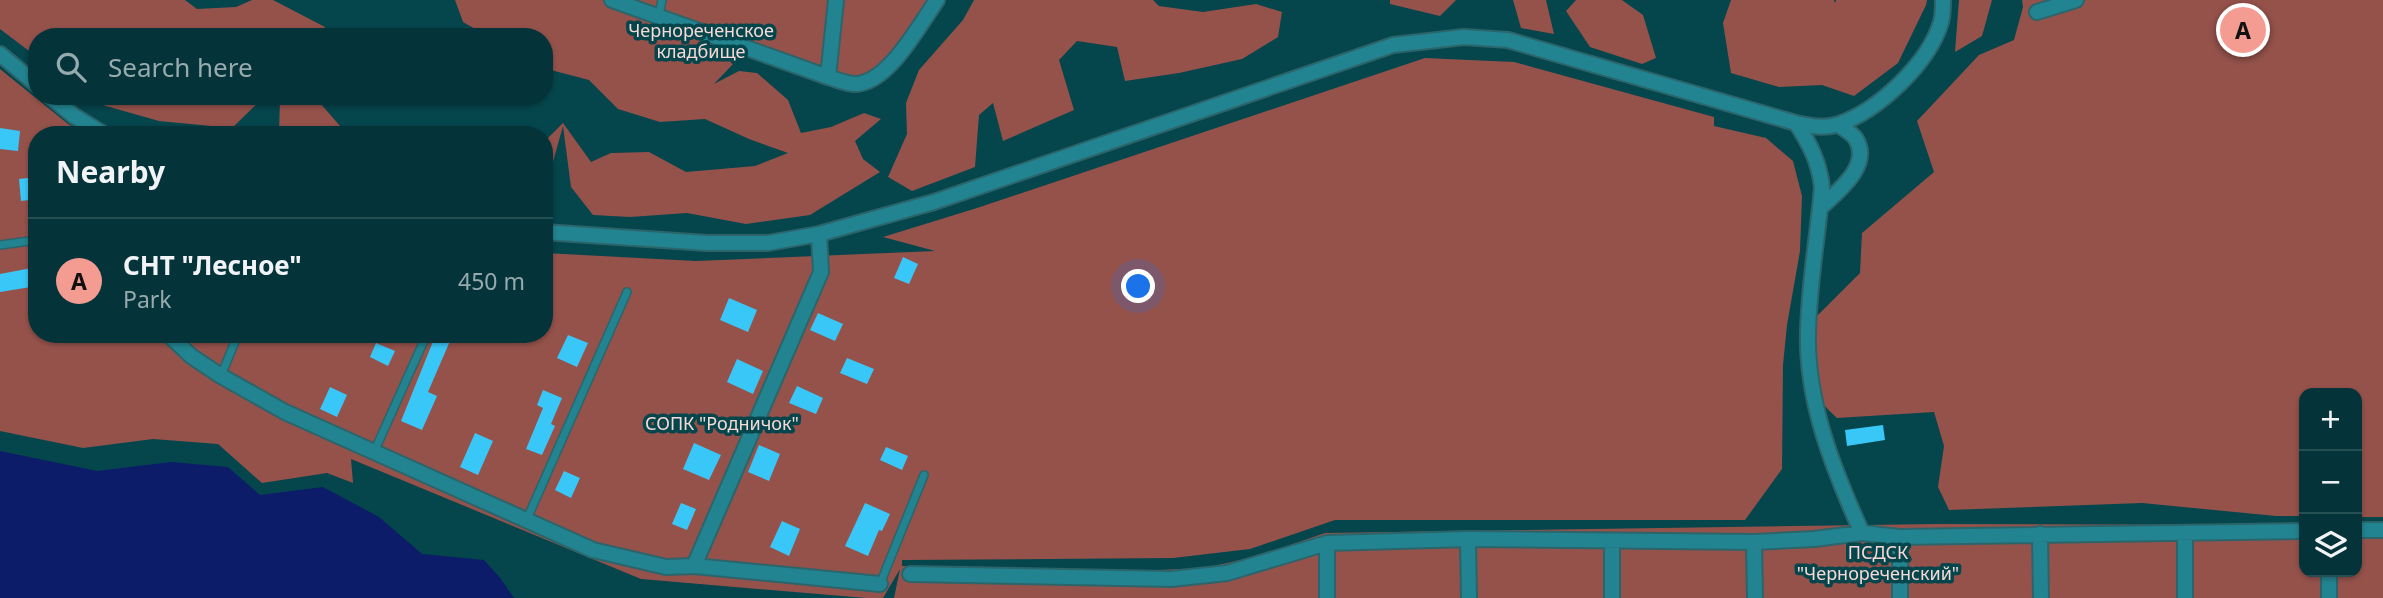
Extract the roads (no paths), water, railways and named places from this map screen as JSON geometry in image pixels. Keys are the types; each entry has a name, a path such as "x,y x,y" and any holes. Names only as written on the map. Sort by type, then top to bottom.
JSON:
{"street":[{"path":"612,0 855,85 877,76 897,57 937,0"},
{"path":"828,77 836,0"},
{"path":"553,233 707,243 768,243 819,234 947,198 1394,45 1464,37 1508,40 1796,123 1817,127 1839,125 1869,108 1907,78 1928,50 1941,21 1943,0"},
{"path":"2037,12 2076,0"},
{"path":"0,54 28,77"},
{"path":"61,105 89,126"},
{"path":"1796,123 1811,145 1820,169 1822,187 1808,333 1810,371 1834,470 1862,533"},
{"path":"1820,208 1849,180 1859,163 1860,150 1855,137 1839,125"},
{"path":"694,566 821,272 819,234"},
{"path":"177,343 191,356 221,376 285,412 593,550 667,567 694,566 880,584"},
{"path":"2362,530 2383,530"},
{"path":"910,574 1171,579 1227,573 1326,542 1468,539 1754,542 1862,533 1900,537 2299,531"},
{"path":"2040,534 2041,598"},
{"path":"2185,534 2185,598"},
{"path":"1900,537 1900,598"},
{"path":"1468,539 1469,598"},
{"path":"1612,541 1612,598"},
{"path":"1326,542 1327,598"},
{"path":"1754,542 1755,598"},
{"path":"2329,577 2329,598"}],"lane":[{"path":"659,16 662,0"},
{"path":"0,245 28,241"},
{"path":"527,519 627,292"},
{"path":"221,376 234,343"},
{"path":"374,452 423,343"},
{"path":"880,584 924,475"}],"place":[{"name":"СНТ \"Лесное\"","path":"2243,30"}],"park label":[{"name":"Чернореченское кладбище","path":"701,40"},
{"name":"СОПК \"Родничок\"","path":"722,423"},
{"name":"ПСДСК \"Чернореченский\"","path":"1878,562"}]}
